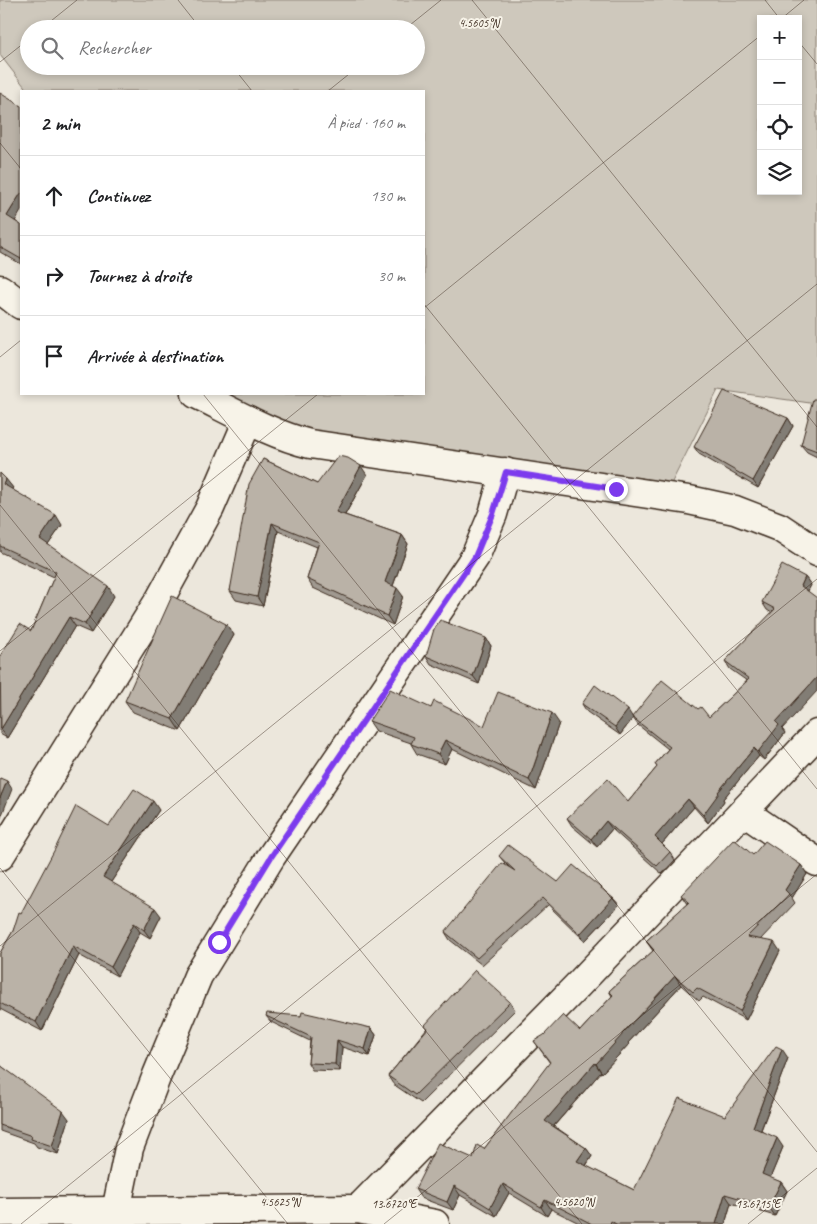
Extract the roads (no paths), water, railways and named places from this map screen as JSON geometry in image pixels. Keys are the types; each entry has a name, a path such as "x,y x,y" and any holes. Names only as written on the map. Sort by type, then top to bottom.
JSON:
{"street":[{"path":"0,289 20,304"},
{"path":"198,395 248,420 310,444 689,500 736,510 779,527 817,552"},
{"path":"0,856 160,600 210,508 248,420"},
{"path":"116,1211 130,1148 157,1075 198,976 271,857 475,557 493,514 506,472"},
{"path":"358,1209 577,986 817,734"},
{"path":"744,812 817,862"},
{"path":"0,1212 358,1209 434,1224"}]}
